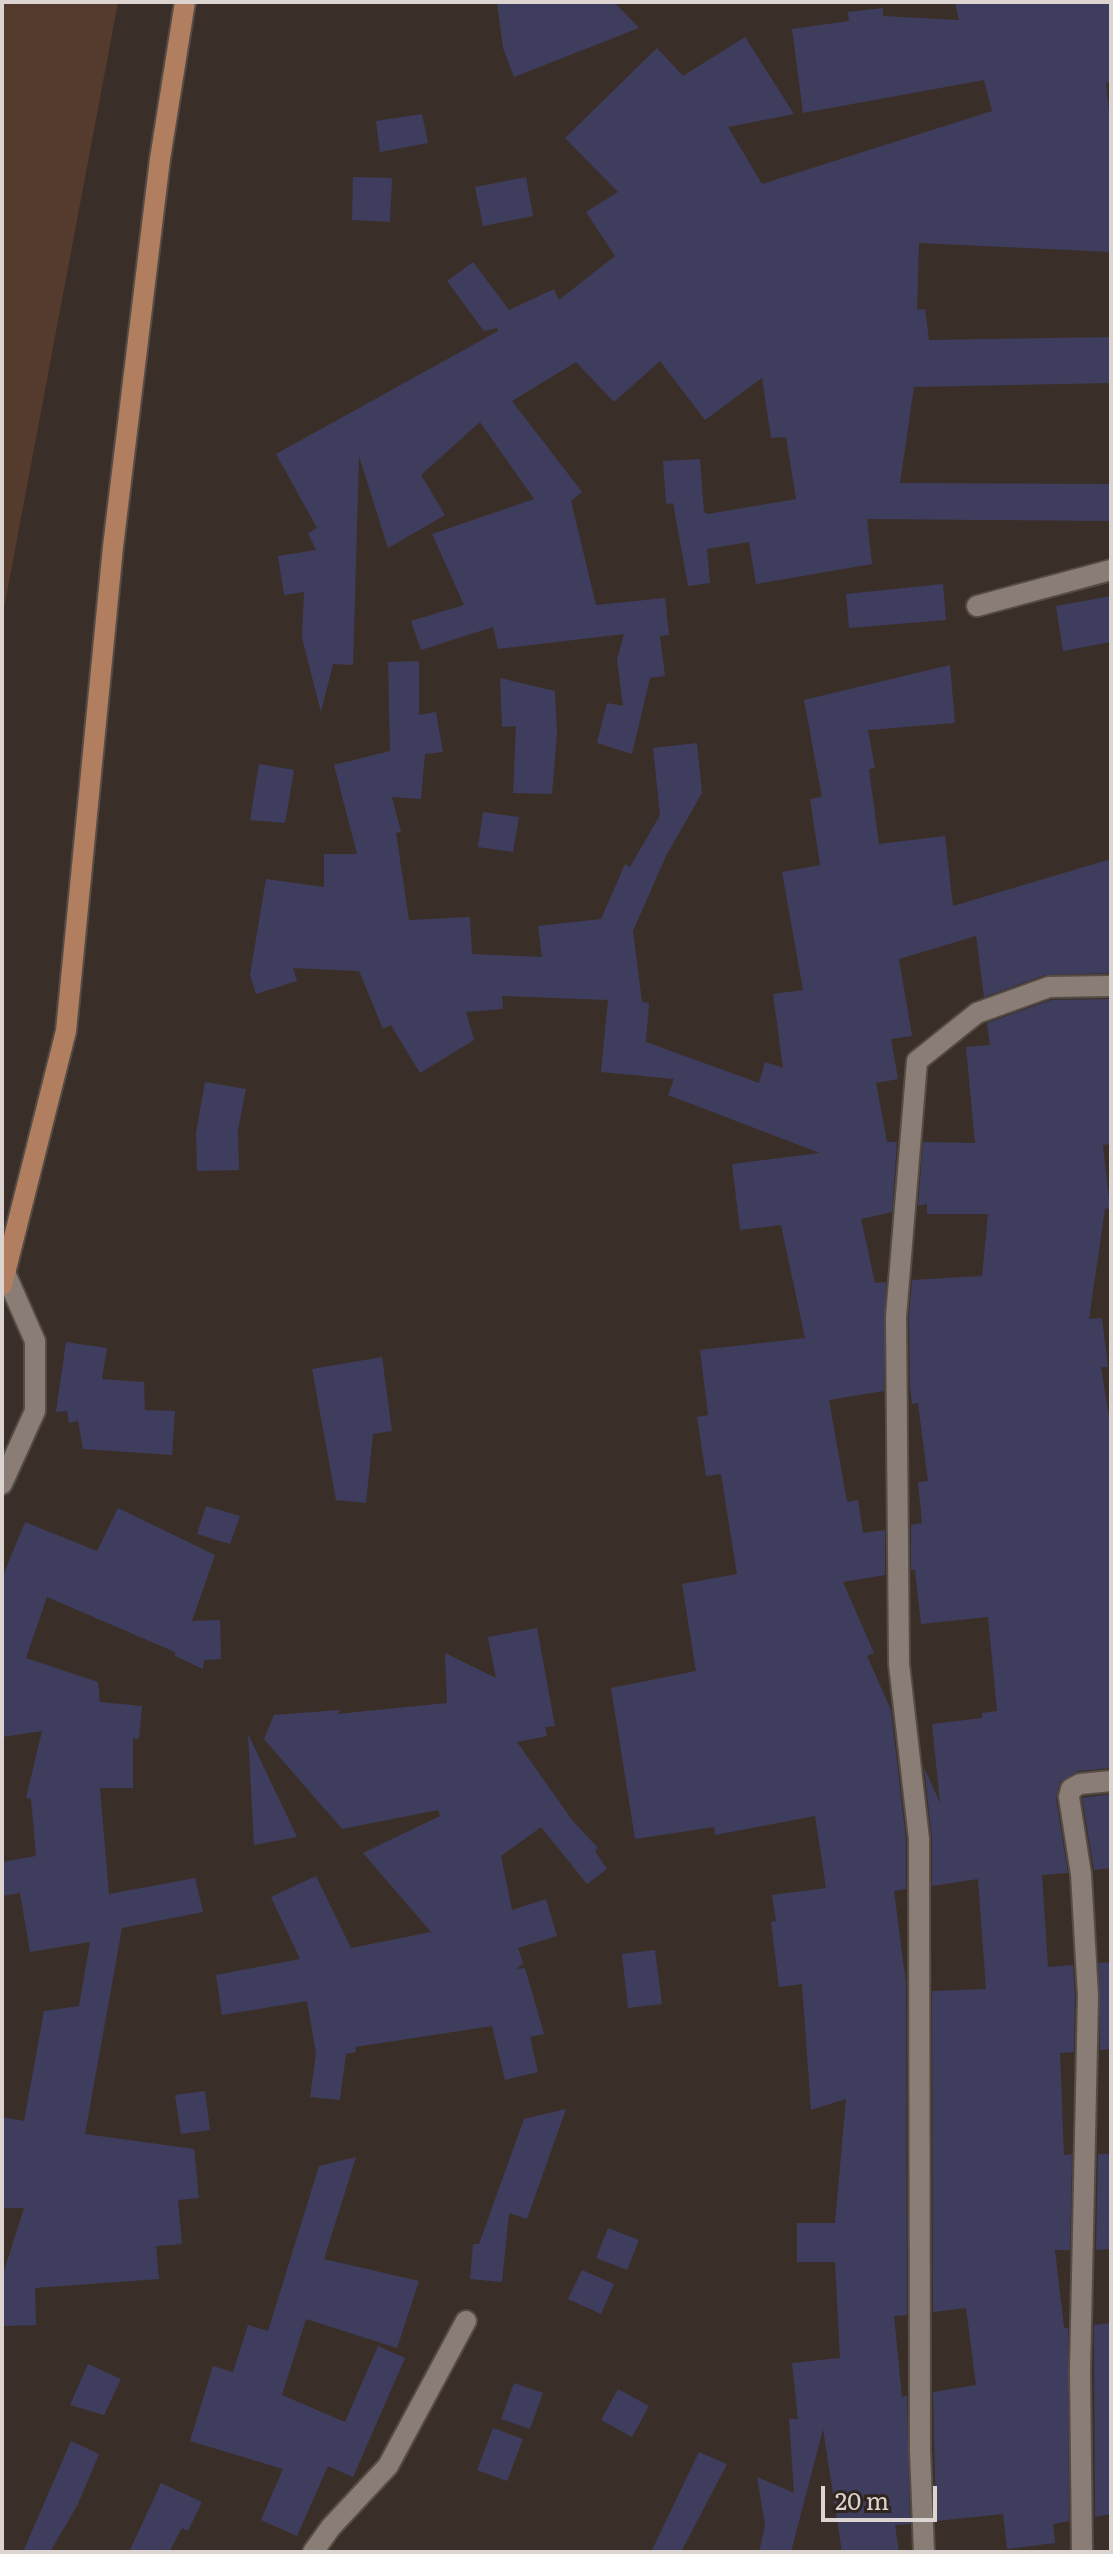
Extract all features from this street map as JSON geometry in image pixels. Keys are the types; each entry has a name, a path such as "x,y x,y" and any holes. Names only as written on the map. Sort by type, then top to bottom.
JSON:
{"main road":[{"path":"4,1280 66,1031 113,547 160,159 185,2"}],"street":[{"path":"977,606 1111,570"},
{"path":"924,2552 920,2451 919,1839 899,1664 896,1333 917,1061 977,1013 1049,987 1111,986"},
{"path":"2,1484 35,1411 35,1341 4,1280"},
{"path":"1082,2552 1080,2371 1088,1996 1081,1874 1069,1797 1071,1789 1080,1784 1111,1781"},
{"path":"313,2552 331,2527 388,2466 466,2321"}],"shaded area":[{"path":"2,2 118,2 2,619"}],"building":[{"path":"497,2 614,2 639,28 514,77 503,48"},
{"path":"955,2 1111,2 1111,82 1106,83 1111,130 1111,252 919,243 917,310 925,309 929,340 1111,337 1111,383 914,387 900,483 1111,484 1111,521 867,519 872,564 756,584 749,542 707,549 710,583 688,586 673,503 666,504 663,461 700,459 704,512 708,514 796,499 786,437 771,438 762,378 705,420 660,361 614,402 576,362 512,401 582,492 571,501 596,605 665,598 669,635 660,636 665,676 650,678 632,754 597,743 607,703 623,706 617,660 624,634 498,649 493,627 421,650 411,621 464,605 432,534 534,499 480,422 421,475 445,515 388,548 359,456 353,665 333,664 321,712 302,638 304,592 284,595 278,556 316,550 308,533 317,528 276,454 498,331 497,328 484,331 447,281 473,262 509,310 554,289 559,300 615,256 586,212 618,192 565,138 657,48 683,76 745,37 794,114 728,127 762,184 992,111 984,80 803,113 792,29 849,21 848,12 883,8 883,16 959,20"},
{"path":"422,114 428,143 380,152 376,121"},
{"path":"353,177 392,178 390,222 352,220"},
{"path":"526,177 533,216 483,226 475,187"},
{"path":"943,584 946,620 849,628 846,594"},
{"path":"1111,596 1111,642 1063,651 1056,606"},
{"path":"419,661 419,715 436,712 443,752 425,754 421,799 392,797 401,832 396,833 409,920 470,917 472,954 542,957 538,926 601,919 625,864 630,867 660,815 653,748 697,743 702,793 666,856 633,931 642,1002 649,1003 646,1042 759,1083 765,1062 783,1068 773,994 803,990 782,872 820,865 810,799 822,797 804,700 950,665 955,723 868,730 875,768 869,769 879,844 945,836 953,906 1111,859 1111,973 1045,975 984,997 976,936 899,959 912,1036 891,1039 898,1079 876,1083 887,1142 897,1142 892,1212 861,1219 875,1283 886,1282 884,1391 829,1400 847,1502 858,1500 863,1533 885,1530 885,1575 843,1582 874,1653 867,1656 891,1710 906,1840 906,1889 894,1891 906,1983 907,2315 894,2316 902,2397 907,2396 910,2524 895,2525 899,2552 842,2552 823,2429 791,2552 759,2552 765,2525 757,2477 794,2493 789,2419 798,2419 792,2363 840,2358 835,2262 797,2262 797,2223 835,2223 846,2099 811,2110 802,1984 779,1987 771,1922 776,1921 772,1895 826,1888 815,1816 715,1835 714,1827 635,1839 611,1688 696,1671 682,1584 737,1574 721,1474 706,1476 697,1417 708,1415 700,1350 805,1338 781,1225 740,1230 732,1164 820,1153 668,1095 674,1079 601,1072 608,1000 502,996 503,1009 466,1012 474,1040 420,1073 391,1025 383,1029 359,971 293,968 297,981 256,994 250,975 266,879 324,887 324,854 357,854 334,765 390,751 388,662"},
{"path":"500,678 555,691 557,734 552,794 513,793 516,726 502,727"},
{"path":"259,764 294,770 285,823 250,820"},
{"path":"483,812 519,817 513,852 478,847"},
{"path":"1111,999 1111,1144 1103,1145 1110,1208 1105,1209 1089,1319 1102,1318 1108,1367 1101,1367 1111,1430 1111,1768 1078,1771 1060,1782 1056,1799 1068,1873 1042,1875 1048,1967 1073,1965 1075,1996 1074,2052 1060,2053 1064,2155 1072,2154 1070,2250 1055,2250 1064,2328 1068,2328 1069,2521 1053,2524 1055,2543 1007,2549 1003,2514 936,2521 933,2392 976,2385 966,2308 933,2312 932,1991 986,1989 978,1879 932,1886 932,1838 924,1767 940,1803 932,1724 982,1718 982,1713 997,1711 988,1617 921,1624 915,1570 911,1570 911,1525 922,1523 918,1482 928,1481 918,1403 912,1404 910,1387 909,1317 912,1280 982,1276 988,1214 927,1214 927,1204 918,1206 923,1142 975,1143 966,1047 990,1045 987,1023 1051,1000"},
{"path":"205,1082 246,1089 238,1130 239,1170 197,1171 196,1133"},
{"path":"66,1342 107,1348 102,1379 144,1382 145,1410 175,1411 172,1455 83,1449 78,1421 69,1423 67,1411 56,1412"},
{"path":"382,1357 392,1431 373,1434 366,1503 336,1500 312,1369"},
{"path":"206,1506 240,1516 230,1544 197,1534"},
{"path":"118,1508 215,1555 192,1621 220,1620 221,1659 204,1660 203,1669 175,1656 175,1652 47,1597 26,1658 98,1682 100,1702 142,1706 139,1739 133,1738 133,1788 100,1788 109,1894 195,1878 203,1912 122,1928 85,2134 194,2149 199,2198 178,2200 182,2244 156,2246 159,2279 35,2288 36,2325 2,2326 2,2277 24,2208 2,2208 2,2117 24,2121 44,2011 79,2006 90,1942 30,1952 20,1893 2,1896 2,1862 36,1856 31,1799 26,1798 42,1731 2,1737 2,1578 25,1522 97,1551"},
{"path":"537,1628 555,1726 545,1727 547,1736 517,1742 572,1820 598,1848 595,1851 607,1869 587,1884 541,1827 501,1856 512,1910 546,1899 557,1936 518,1948 523,1963 517,1969 525,1968 544,2034 530,2037 538,2072 505,2080 492,2026 355,2047 356,2052 346,2054 340,2100 310,2097 316,2053 307,2001 222,2015 216,1975 300,1959 271,1897 316,1876 351,1948 431,1932 363,1853 440,1816 438,1810 342,1829 264,1739 274,1715 340,1710 337,1714 447,1703 445,1653 496,1678 488,1637"},
{"path":"248,1734 297,1837 254,1845"},
{"path":"1111,1794 1111,1868 1094,1870 1082,1798"},
{"path":"655,1950 662,2004 628,2008 622,1954"},
{"path":"1111,1962 1111,2049 1100,2050 1099,1963"},
{"path":"205,2091 210,2130 181,2134 175,2095"},
{"path":"566,2109 527,2219 509,2213 502,2282 470,2279 473,2244 479,2244 524,2119"},
{"path":"1098,2154 1111,2154 1111,2249 1096,2250"},
{"path":"356,2157 324,2259 419,2281 397,2348 306,2319 282,2395 345,2422 378,2346 405,2358 353,2477 328,2466 297,2536 261,2520 283,2469 190,2441 213,2366 233,2372 248,2325 268,2331 319,2166"},
{"path":"608,2228 639,2240 627,2270 596,2258"},
{"path":"582,2270 614,2284 601,2314 568,2299"},
{"path":"1111,2323 1111,2514 1095,2517 1094,2325"},
{"path":"88,2364 121,2379 104,2415 70,2405"},
{"path":"514,2383 543,2393 530,2429 501,2419"},
{"path":"618,2389 649,2406 632,2437 601,2420"},
{"path":"493,2428 523,2439 507,2481 477,2470"},
{"path":"71,2441 99,2454 78,2504 50,2552 23,2552"},
{"path":"699,2452 727,2464 681,2552 651,2552"},
{"path":"161,2483 202,2502 188,2531 182,2528 169,2552 129,2552"}]}
